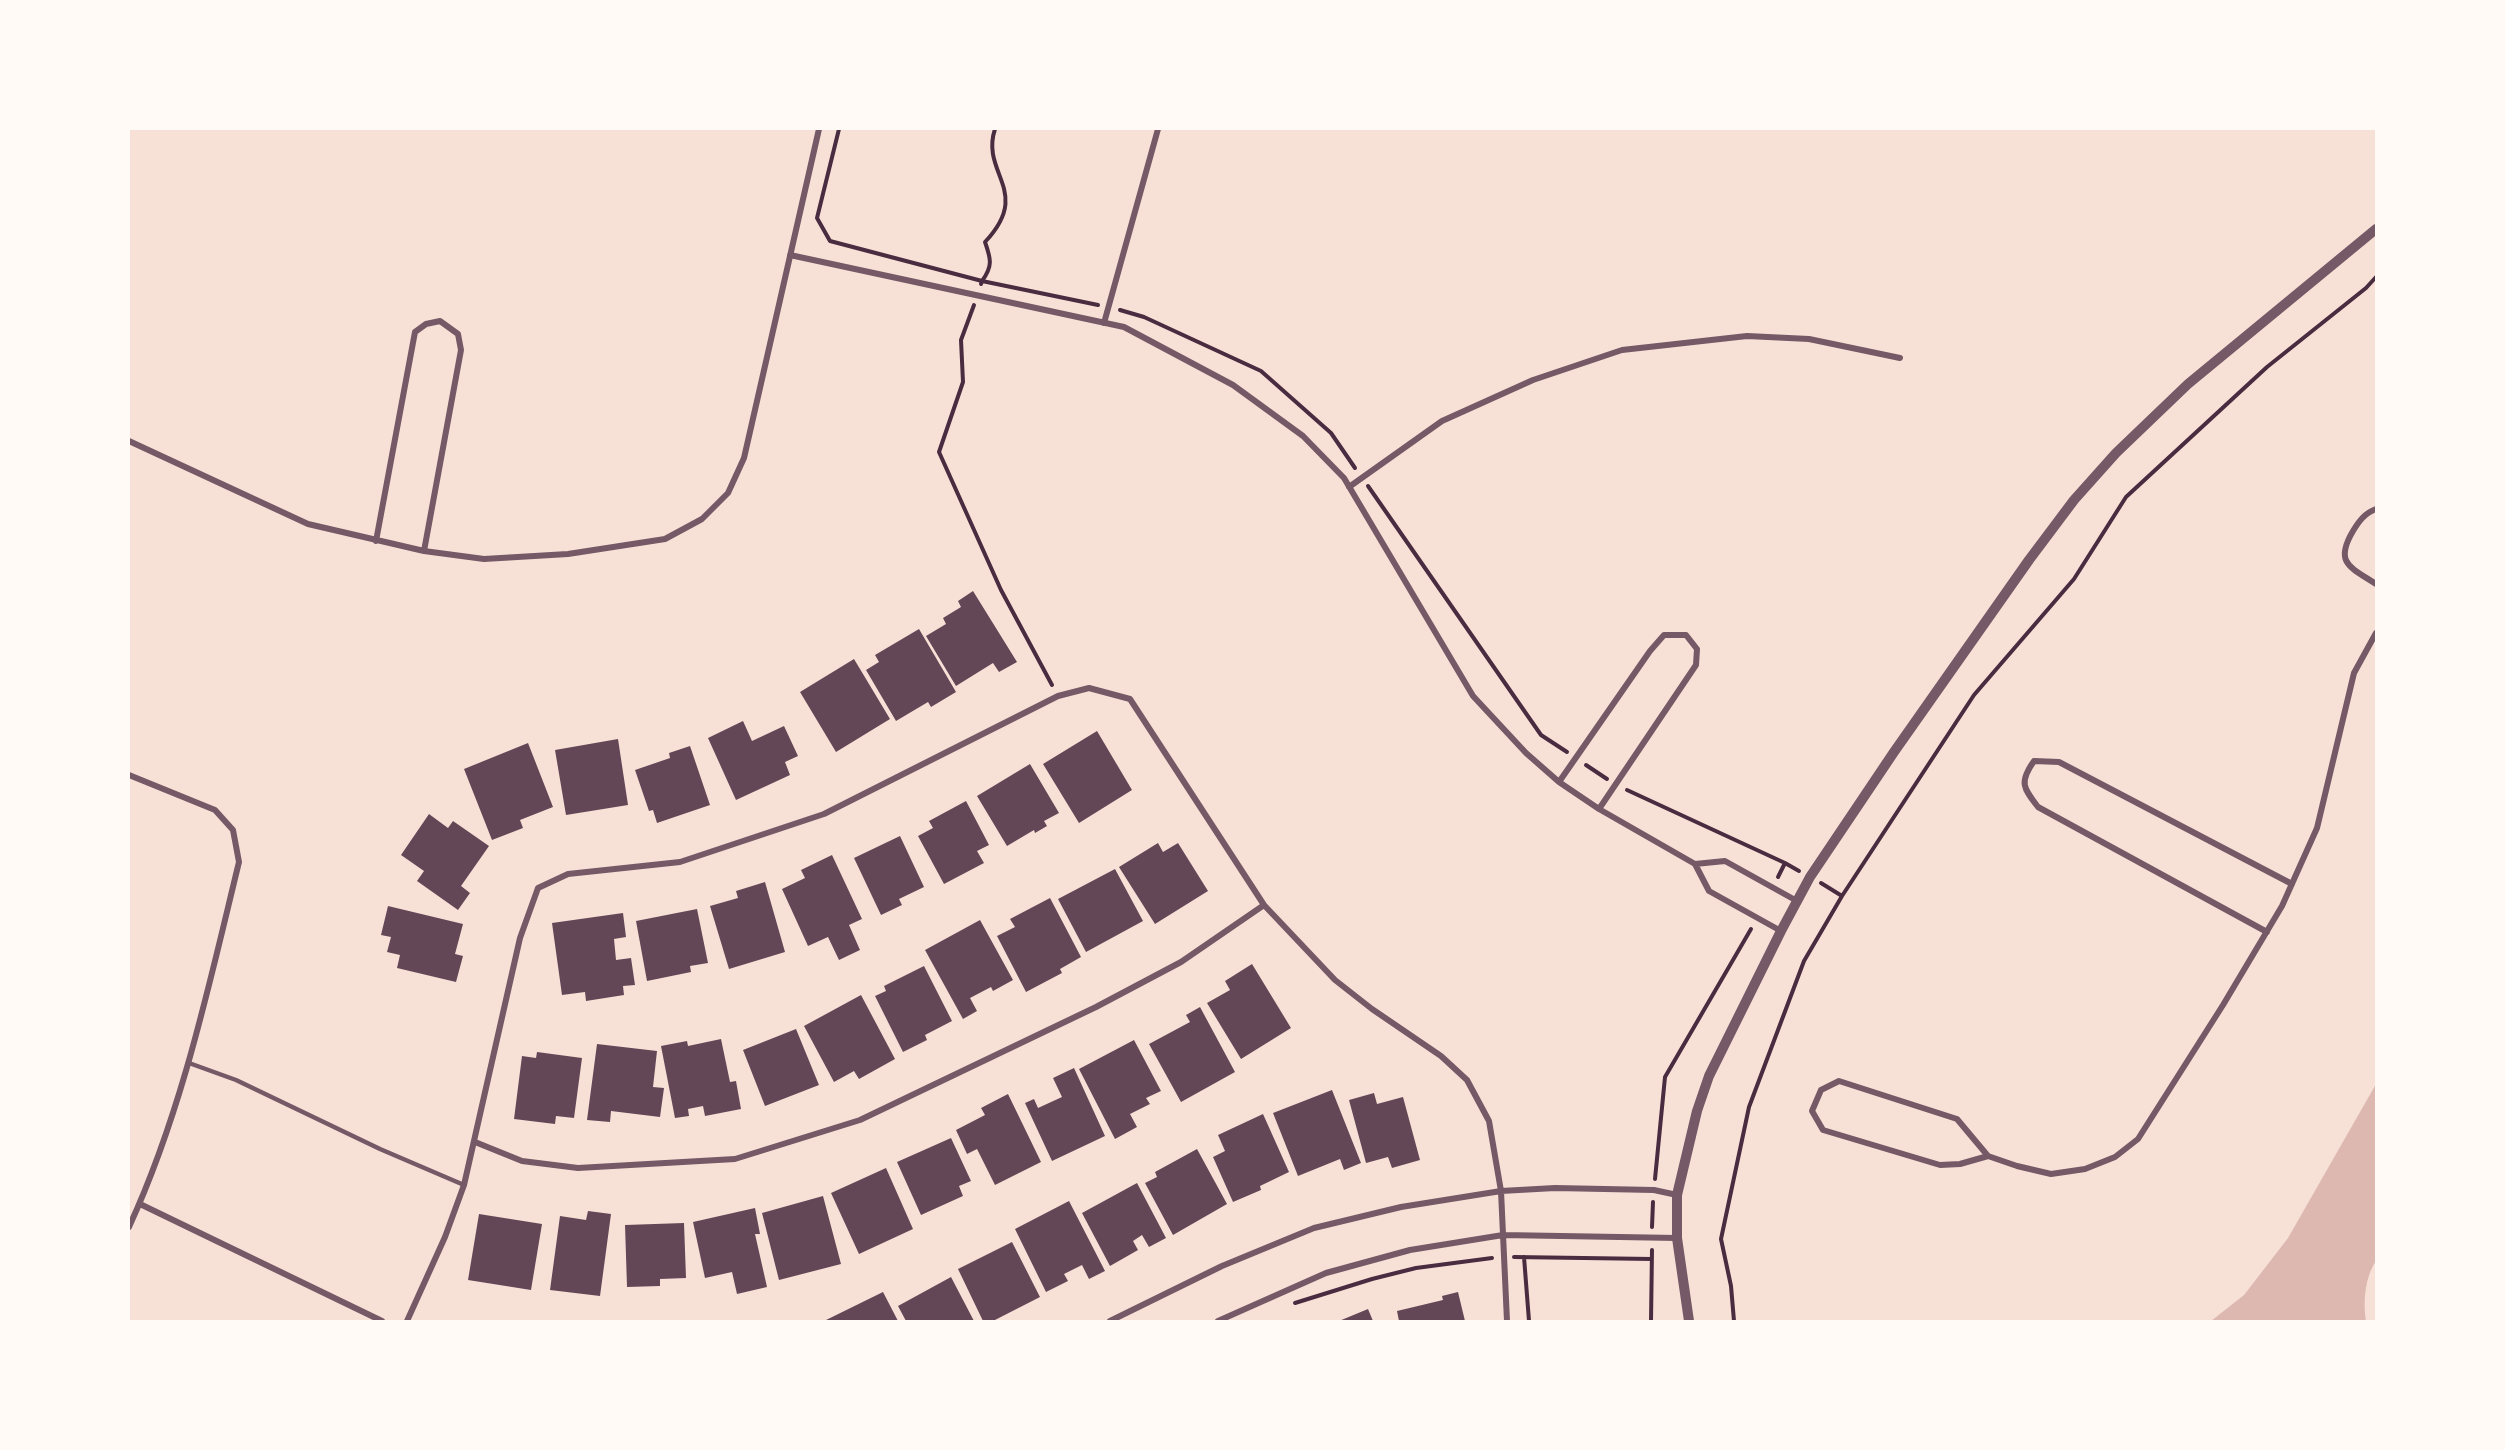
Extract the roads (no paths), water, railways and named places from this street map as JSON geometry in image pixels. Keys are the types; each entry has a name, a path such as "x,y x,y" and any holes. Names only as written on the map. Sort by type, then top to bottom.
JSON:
{"street":[{"path":"129,441 308,524 424,551 484,559 568,554 665,538 702,519 728,493 744,458 819,129"},
{"path":"1104,323 1158,129"},
{"path":"1689,1321 1677,1238 1677,1195 1696,1111 1709,1076 1781,930 1810,877 1900,742 2074,500 2116,453 2188,384 2376,229"},
{"path":"790,255 1124,327 1233,385 1304,436 1344,478 1473,696 1526,753 1559,782 1599,809 1695,864 1709,891 1781,930"},
{"path":"376,541 415,332 426,324 440,321 458,334 461,351 424,551"},
{"path":"1349,487 1442,421 1533,380 1622,350 1747,336 1809,339 1900,358"},
{"path":"2376,509 2361,518 2344,546 2344,557 2351,568 2376,584"},
{"path":"1988,1156 1960,1164 1940,1165 1823,1130 1812,1111 1821,1090 1839,1081 1957,1119 1988,1156 2051,1174 2085,1169 2115,1157 2138,1139 2218,1015 2267,932 2292,884 2317,828 2354,673 2376,633"},
{"path":"1559,782 1650,651 1664,635 1686,635 1697,648 1696,665 1599,809"},
{"path":"407,1321 445,1237 464,1185 520,938 538,888 568,874 680,862 824,814 1058,696 1089,688 1130,699 1264,905 1335,980 1372,1009 1441,1056 1467,1080 1489,1121 1501,1191 1507,1321"},
{"path":"2267,932 2038,807 2025,791 2025,774 2034,761 2059,762 2292,884"},
{"path":"129,775 215,810 233,830 239,862 189,1063 140,1204 129,1227"},
{"path":"1695,864 1725,861 1797,901"},
{"path":"475,1142 522,1161 578,1168 735,1159 815,1136 860,1119 1096,1007 1181,962 1264,905"},
{"path":"1110,1321 1222,1266 1314,1228 1401,1207 1501,1191 1555,1188 1654,1190 1677,1195"},
{"path":"140,1204 382,1321"},
{"path":"1218,1321 1326,1274 1410,1250 1503,1235 1677,1238"}],"lane":[{"path":"189,1063 236,1080 380,1149 464,1185"}]}
